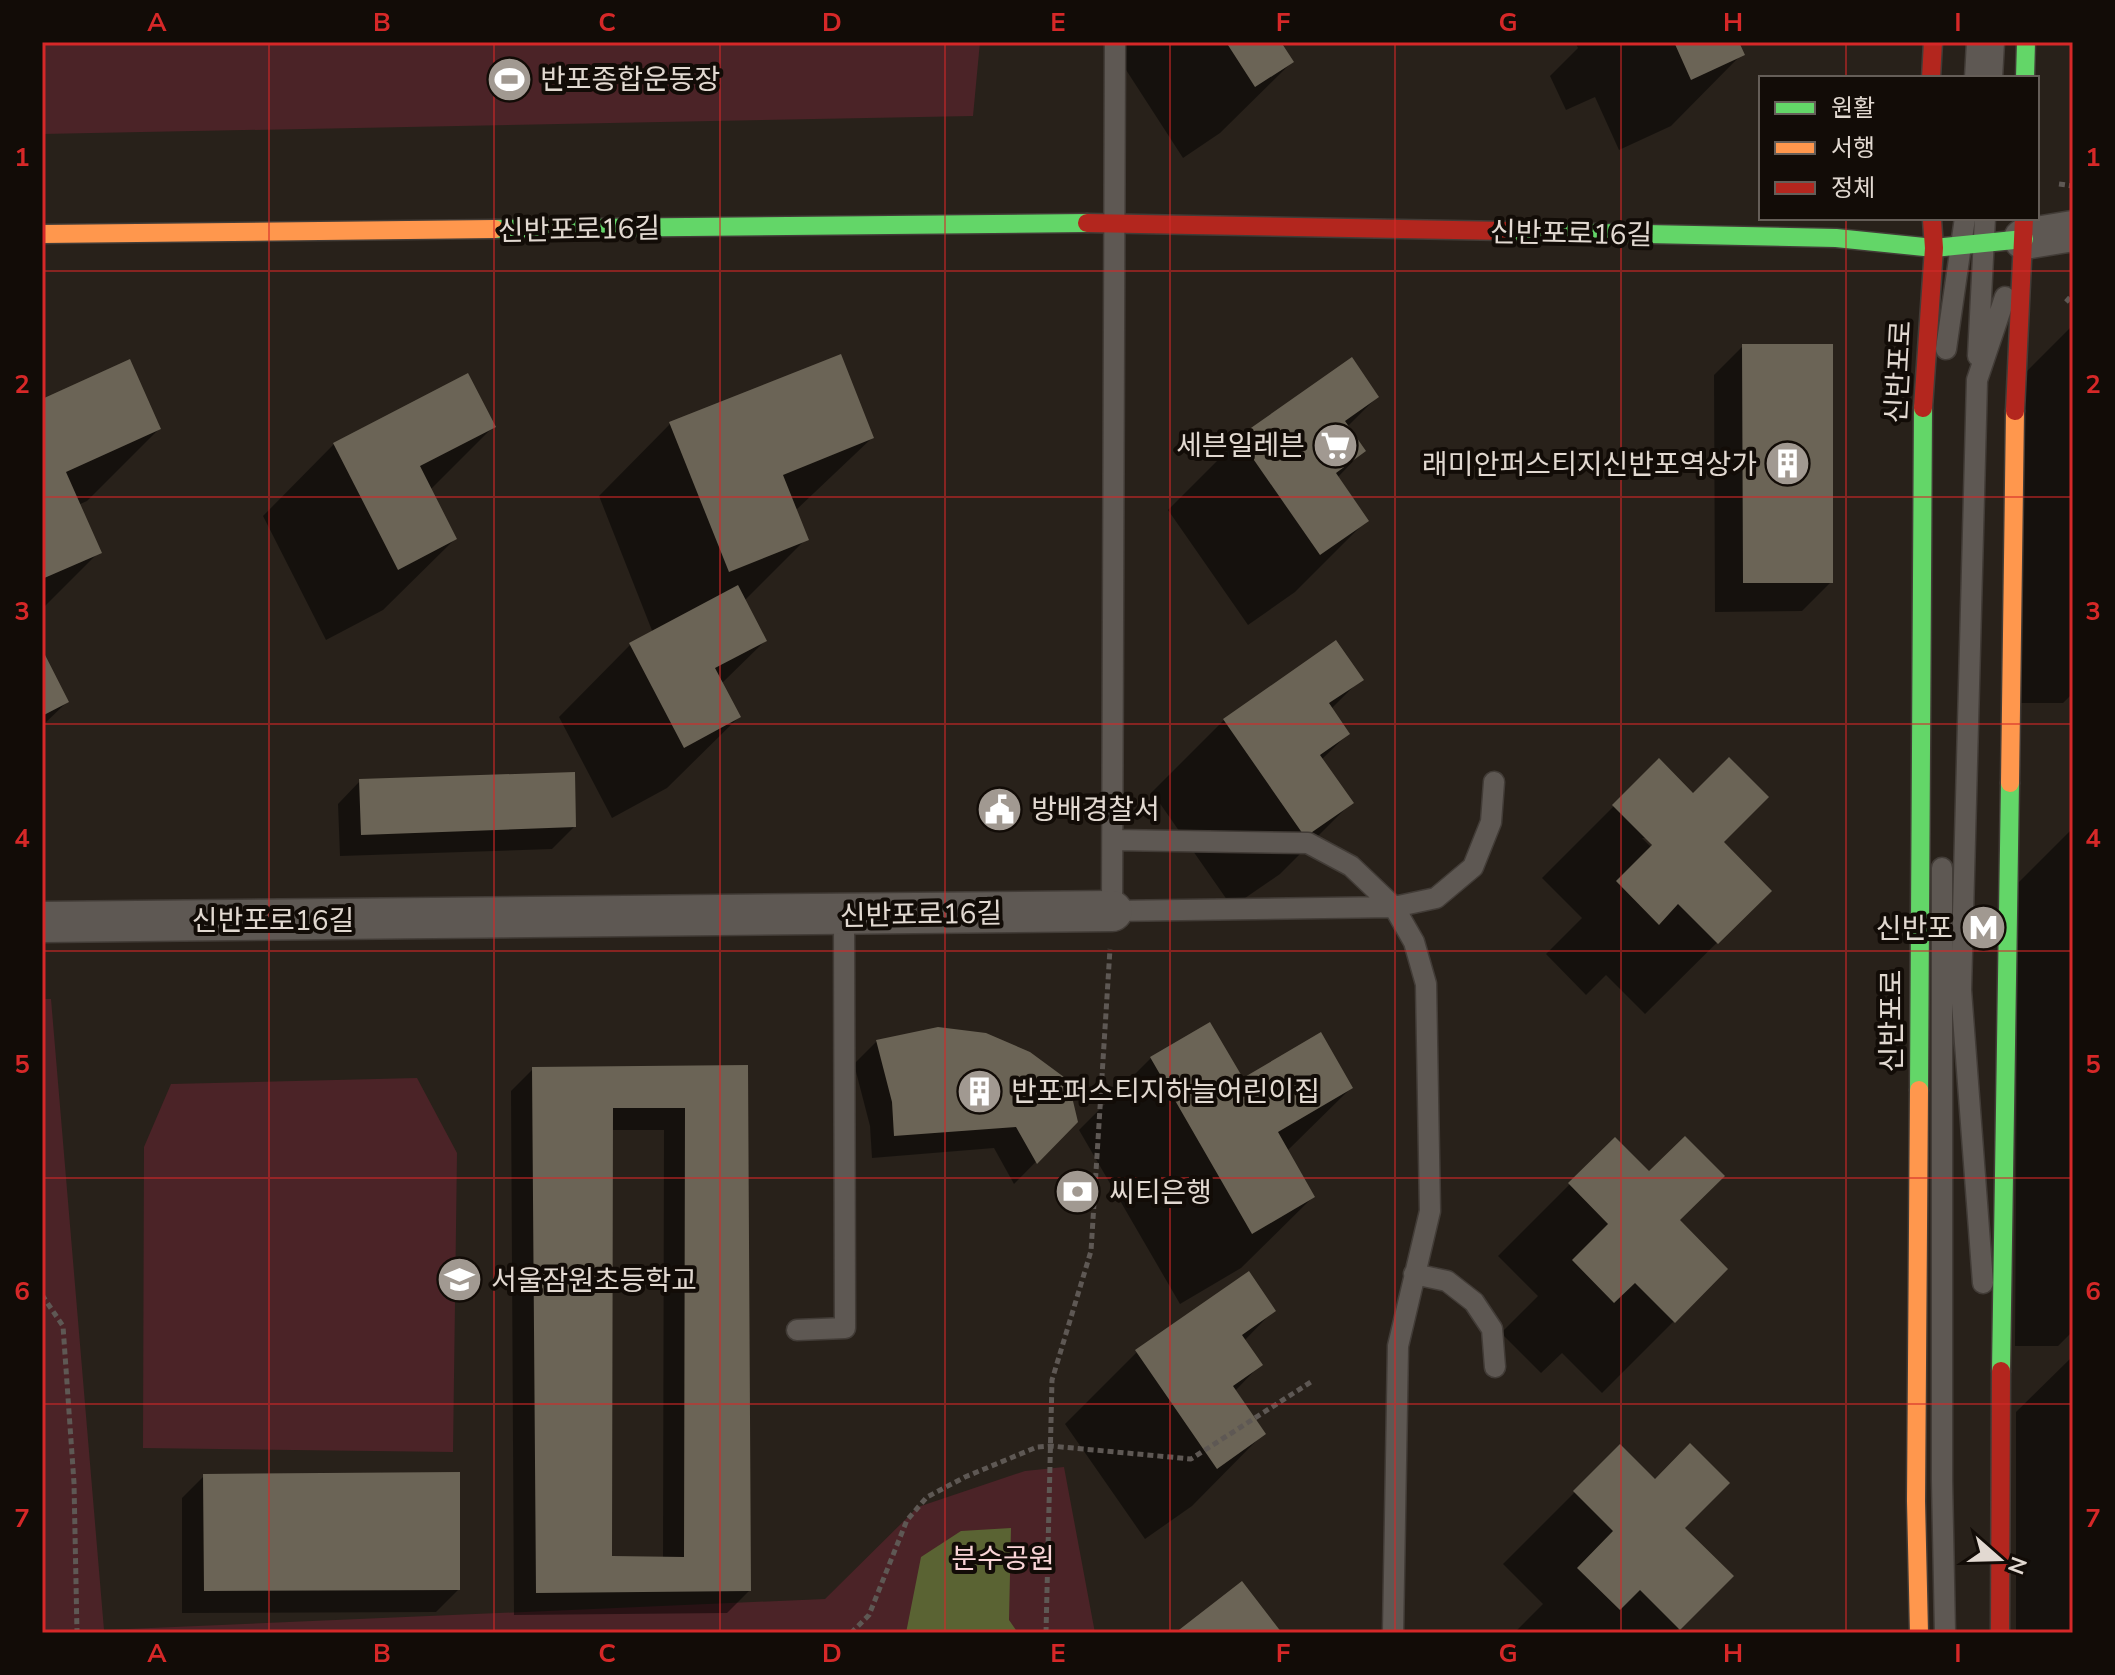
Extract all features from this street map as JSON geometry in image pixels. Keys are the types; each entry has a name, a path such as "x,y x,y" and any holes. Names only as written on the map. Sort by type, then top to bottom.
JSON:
{"main road":[{"path":"1931,76 1933,42"},
{"path":"2025,76 2026,42"},
{"name":"신반포로","path":"1919,1633 1916,1501 1923,383 1934,248 1931,220"},
{"name":"신반포로16길","path":"42,234 1116,223 1836,238 1934,248 1984,243 2024,228"},
{"path":"2000,1633 2015,387 2024,228"}],"street":[{"path":"2024,228 2073,231"},
{"name":"신반포로16길","path":"42,922 1112,911"}],"lane":[{"path":"1115,42 1112,911 1394,907 1436,898 1473,867 1491,822 1494,782"},
{"path":"1975,76 1977,42"},
{"path":"1992,76 1994,42"},
{"path":"1942,652 1942,382 1965,220"},
{"path":"1985,220 1977,380 1961,990 1999,1543"},
{"path":"1977,380 2024,228"},
{"path":"1113,840 1308,843 1351,866 1394,907 1414,942 1426,984 1430,1211 1398,1346 1393,1633"},
{"path":"1942,843 1945,1633"},
{"path":"797,1330 845,1328 844,916"},
{"path":"1414,1274 1447,1281 1474,1302 1492,1329 1495,1367"}],"path":[{"path":"2059,184 2073,186"},
{"path":"2066,302 2073,294"},
{"path":"1046,1633 1052,1380 1091,1251 1112,911"},
{"path":"42,1295 63,1326 74,1483 77,1633"},
{"path":"851,1633 869,1615 907,1520 927,1497 1037,1447 1191,1459 1314,1380"}],"green space":[{"name":"반포종합운동장","path":"42,42 980,42 973,116 42,134"},
{"name":"분수공원","path":"42,999 51,999 104,1630 825,1599 918,1507 1025,1471 1064,1467 1095,1633 42,1633"},
{"path":"417,1078 457,1153 453,1452 143,1448 144,1147 171,1084"}],"shaded area":[{"path":"1011,1528 1009,1620 1018,1633 906,1633 921,1557 961,1531"}],"building":[{"path":"1226,42 1281,42 1294,62 1255,87"},
{"path":"1674,42 1739,42 1745,55 1691,80"},
{"name":"래미안퍼스티지신반포역상가","path":"1742,344 1833,344 1833,583 1743,583"},
{"path":"841,354 874,438 783,475 809,540 729,572 669,422"},
{"path":"1352,357 1379,397 1345,421 1366,451 1336,473 1369,521 1320,555 1238,437"},
{"path":"130,359 161,429 66,472 102,553 42,579 42,399"},
{"path":"468,373 496,427 420,466 457,539 398,570 333,443"},
{"path":"738,585 767,641 715,668 741,717 684,748 629,643"},
{"path":"1336,640 1364,680 1329,703 1350,734 1320,755 1354,803 1305,837 1223,719"},
{"path":"42,649 69,702 42,716"},
{"path":"1729,757 1769,797 1724,842 1772,891 1718,944 1678,904 1659,925 1616,881 1652,845 1612,805 1659,758 1693,793"},
{"path":"575,772 576,827 361,835 359,779"},
{"path":"1210,1022 1243,1078 1321,1032 1353,1088 1278,1132 1315,1197 1252,1234 1150,1057"},
{"name":"반포퍼스티지하늘어린이집","path":"938,1027 986,1033 1030,1052 1068,1080 1078,1122 1037,1164 1016,1127 894,1136 892,1102 876,1040"},
{"path":"748,1065 751,1591 536,1593 532,1067","holes":["613,1108 685,1108 684,1557 612,1556"]},
{"path":"1685,1136 1725,1176 1680,1220 1728,1269 1675,1323 1635,1283 1614,1303 1572,1260 1608,1224 1568,1183 1615,1137 1649,1171"},
{"path":"1249,1271 1276,1311 1242,1335 1263,1365 1233,1386 1266,1434 1217,1469 1135,1350"},
{"path":"1690,1443 1730,1483 1685,1528 1734,1576 1680,1630 1640,1590 1620,1610 1577,1568 1613,1531 1573,1491 1620,1444 1655,1479"},
{"path":"460,1472 460,1590 204,1591 203,1474"},
{"path":"1242,1581 1282,1633 1175,1633"}],"traffic: fast":[{"path":"2025,76 2026,42"},
{"path":"495,229 1087,223"},
{"path":"1506,231 1836,238 1934,248 2024,239"},
{"path":"1919,1090 1923,408"},
{"path":"2001,1371 2010,783"}],"traffic: slow":[{"path":"42,234 495,229"},
{"path":"2010,783 2015,411"},
{"path":"1919,1090 1916,1501 1919,1633"}],"traffic: jam":[{"path":"1931,76 1933,42"},
{"path":"1923,408 1934,248 1932,220"},
{"path":"2015,411 2024,220"},
{"path":"1087,223 1506,231"},
{"path":"2000,1633 2001,1371"}],"place":[{"name":"반포종합운동장","path":"509,79"},
{"name":"세븐일레븐","path":"1336,445"},
{"name":"래미안퍼스티지신반포역상가","path":"1788,464"},
{"name":"방배경찰서","path":"1000,809"},
{"name":"신반포","path":"1984,928"},
{"name":"반포퍼스티지하늘어린이집","path":"980,1091"},
{"name":"씨티은행","path":"1078,1192"},
{"name":"서울잠원초등학교","path":"460,1280"}]}
